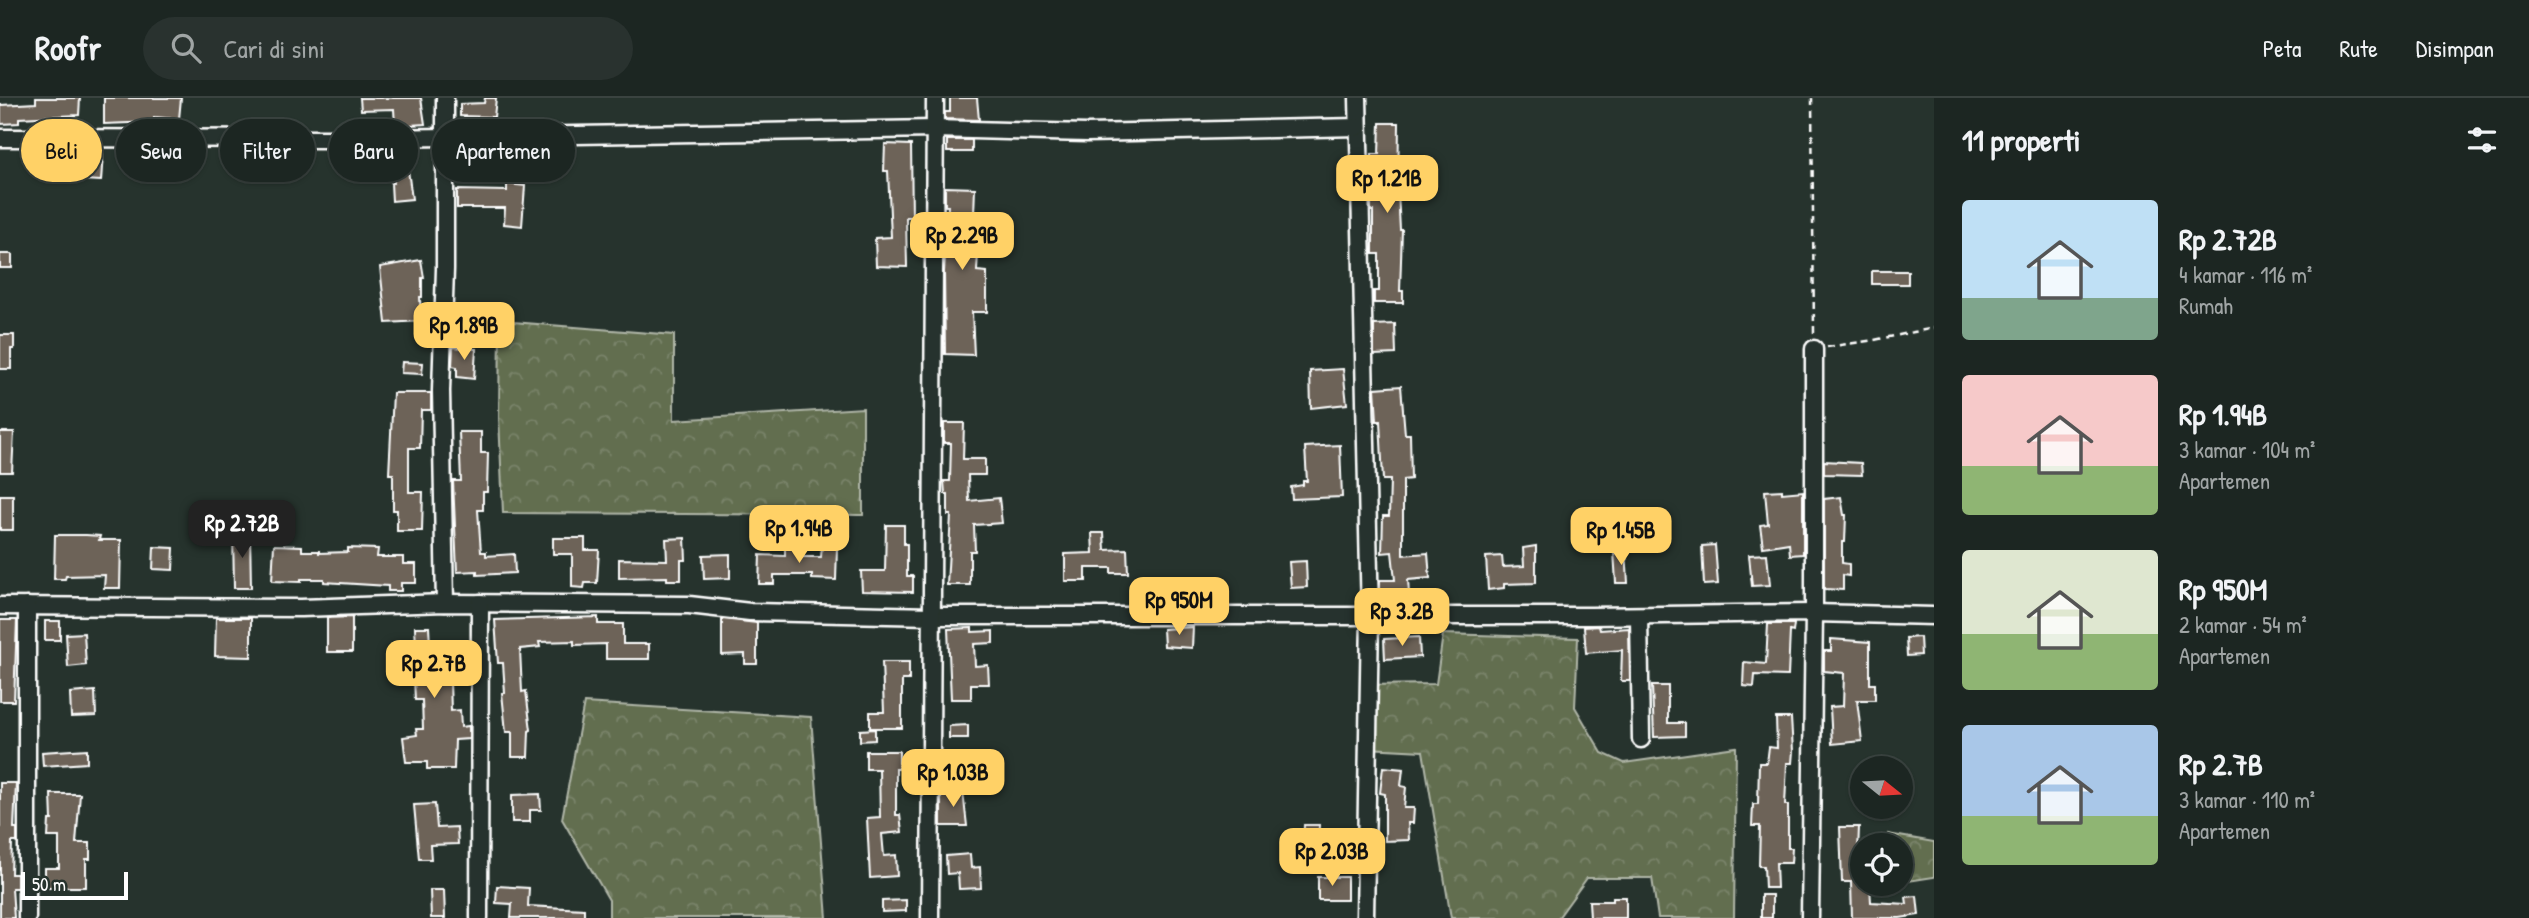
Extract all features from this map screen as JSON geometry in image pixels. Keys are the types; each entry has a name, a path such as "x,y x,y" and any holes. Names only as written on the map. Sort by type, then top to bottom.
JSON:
{"street":[{"path":"445,98 445,119"},
{"path":"930,918 935,98"},
{"path":"1358,98 1370,616 1364,918"},
{"path":"575,136 935,129 1087,133 1358,127"},
{"path":"0,138 432,138"},
{"path":"444,182 441,391 445,603"},
{"path":"1810,918 1814,349"},
{"path":"478,918 480,603"},
{"path":"0,606 350,607 480,603 689,605 750,612 932,616 1639,616 1814,613 1934,616"},
{"path":"27,606 27,918"},
{"path":"1639,616 1641,739"}],"path":[{"path":"1812,98 1814,349 1934,328"}],"green space":[{"path":"500,321 674,335 674,420 863,408 863,515 503,513 499,417"},
{"path":"1443,634 1578,638 1575,707 1602,753 1624,763 1736,747 1734,918 1658,918 1652,878 1587,878 1558,918 1451,918 1423,751 1367,748 1364,685 1436,684"},
{"path":"584,703 811,717 827,918 609,918 609,900 562,819"},
{"path":"1913,838 1934,842 1934,877 1913,880"}],"building":[{"path":"36,98 80,98 79,115 19,118 19,123 1,124 1,105 36,103"},
{"path":"104,98 181,98 179,119 116,119 116,124 104,124"},
{"path":"360,98 421,98 425,124 418,124 418,119 395,119 394,109 361,110"},
{"path":"485,98 496,98 494,117 460,116 460,104 484,103"},
{"path":"950,98 977,98 979,120 945,119 945,112 950,112"},
{"path":"1380,123 1399,123 1398,192 1402,230 1400,291 1403,291 1403,303 1374,303 1374,291 1379,291 1379,254 1373,254 1372,154 1379,154"},
{"path":"947,140 972,140 972,152 947,152"},
{"path":"885,144 911,145 912,217 906,217 907,267 876,266 875,238 891,237 888,171 884,171"},
{"path":"410,182 412,199 392,201 391,183"},
{"path":"507,184 525,186 522,226 504,224 505,208 457,208 457,190 507,191"},
{"path":"945,187 975,188 974,215 980,216 977,271 987,272 987,312 972,312 974,355 945,354 944,272 948,206 945,206"},
{"path":"0,254 12,254 12,268 0,268"},
{"path":"421,260 424,278 420,297 421,321 386,323 380,267"},
{"path":"1872,271 1908,271 1908,284 1872,284"},
{"path":"1395,324 1396,354 1374,355 1374,325"},
{"path":"0,335 14,335 11,369 0,369"},
{"path":"453,347 476,349 474,379 457,377 457,367 452,366"},
{"path":"402,362 423,363 422,374 401,373"},
{"path":"1343,369 1347,404 1311,408 1310,371"},
{"path":"1401,386 1405,434 1410,434 1411,479 1403,480 1403,555 1428,553 1430,578 1408,580 1409,594 1380,594 1380,580 1395,580 1392,552 1382,553 1383,516 1389,516 1390,480 1383,480 1380,421 1377,421 1375,388"},
{"path":"393,393 431,393 431,410 421,410 420,448 409,448 409,492 423,492 422,531 397,531 397,510 393,510 393,474 389,474"},
{"path":"944,423 964,423 963,459 985,459 985,475 968,475 969,501 999,498 1002,523 974,525 975,551 970,551 970,585 947,585 951,515 948,515 948,494 945,494 944,481 950,481 951,443 944,443"},
{"path":"0,432 14,432 12,472 0,472"},
{"path":"459,432 481,432 481,453 488,453 487,492 483,492 483,510 478,510 481,552 486,552 486,556 514,554 515,573 477,575 477,571 457,572 453,481 461,481"},
{"path":"1340,445 1342,497 1292,499 1291,487 1303,485 1303,481 1307,481 1305,447"},
{"path":"1824,461 1861,463 1862,475 1824,474"},
{"path":"1782,490 1782,493 1803,491 1803,554 1790,555 1789,543 1763,547 1760,525 1768,524 1765,491"},
{"path":"0,495 13,495 13,530 0,530"},
{"path":"1841,497 1846,515 1842,563 1849,564 1849,576 1843,575 1843,590 1824,589 1824,499"},
{"path":"886,525 904,525 907,576 913,576 913,592 862,591 861,571 885,571"},
{"path":"233,531 250,531 251,588 234,588"},
{"path":"1092,533 1104,533 1105,550 1127,549 1128,573 1111,573 1111,568 1086,568 1086,581 1065,581 1065,554 1093,553"},
{"path":"55,535 100,536 99,540 121,540 120,588 104,588 105,575 54,579"},
{"path":"553,538 585,538 585,550 599,550 597,583 585,583 584,588 572,587 572,554 553,554"},
{"path":"685,538 686,560 681,560 681,580 667,580 667,577 619,578 619,559 667,560 666,539"},
{"path":"274,545 302,546 302,551 319,553 348,552 348,548 378,549 377,557 403,557 403,564 416,564 416,583 401,583 401,591 388,591 388,586 324,582 324,579 301,579 301,582 272,581"},
{"path":"1715,545 1718,584 1704,585 1702,546"},
{"path":"822,546 837,547 836,580 812,579 812,575 774,575 774,584 759,584 760,555 785,556 785,547 799,547 799,557 821,557"},
{"path":"1536,546 1536,583 1504,584 1504,588 1488,590 1486,557 1502,556 1503,567 1524,566 1523,548"},
{"path":"154,547 174,548 173,570 153,569"},
{"path":"1626,550 1628,583 1616,583 1614,551"},
{"path":"730,554 730,578 704,579 703,555"},
{"path":"1767,554 1770,585 1752,586 1749,555"},
{"path":"1306,561 1307,587 1291,588 1289,562"},
{"path":"1138,578 1149,578 1149,595 1137,595"},
{"path":"352,617 352,652 327,652 327,618"},
{"path":"598,617 598,624 623,624 623,644 649,644 649,659 606,659 606,644 574,645 574,641 539,642 540,647 520,649 522,692 526,691 531,730 528,757 512,757 512,732 506,732 502,693 505,693 503,663 498,663 495,620"},
{"path":"216,618 251,618 251,657 215,656"},
{"path":"722,619 757,623 757,664 745,664 745,654 722,655"},
{"path":"0,620 17,620 14,701 0,701"},
{"path":"45,621 60,621 60,640 45,640"},
{"path":"1768,624 1794,624 1793,632 1790,631 1788,676 1755,675 1754,687 1743,686 1744,662 1766,664"},
{"path":"1599,626 1600,630 1629,628 1630,681 1621,681 1622,650 1586,653 1584,627"},
{"path":"415,627 429,627 430,645 457,645 457,664 469,663 469,680 450,681 451,711 460,710 461,727 469,726 469,739 455,740 454,769 427,769 427,762 406,762 403,737 417,735 416,729 423,729 422,700 415,700 414,678 404,678 402,659 395,659 395,647 416,646"},
{"path":"1193,627 1192,648 1164,646 1163,629"},
{"path":"972,628 972,632 993,631 993,643 974,644 975,666 988,665 989,684 971,684 971,699 951,699 948,629"},
{"path":"84,633 86,665 68,667 66,634"},
{"path":"1419,637 1420,657 1385,659 1384,639"},
{"path":"1920,637 1921,655 1907,656 1906,638"},
{"path":"1831,639 1870,642 1870,684 1875,684 1875,700 1857,700 1862,741 1832,744 1830,707 1843,706 1844,673 1824,671 1824,651 1831,651"},
{"path":"882,662 909,662 909,680 902,680 902,728 870,728 870,712 884,712"},
{"path":"1652,686 1668,686 1668,723 1685,723 1685,736 1654,737"},
{"path":"95,691 96,716 71,717 70,693"},
{"path":"1776,718 1791,718 1793,751 1792,763 1787,763 1785,805 1788,805 1788,848 1792,848 1791,863 1776,863 1777,888 1765,888 1764,866 1759,866 1760,826 1752,826 1753,804 1758,804 1759,763 1767,763 1769,747 1777,748"},
{"path":"968,725 968,738 949,738 949,726"},
{"path":"875,729 875,740 860,741 860,730"},
{"path":"87,749 87,763 43,766 42,752"},
{"path":"866,751 899,751 899,769 896,769 896,815 900,815 902,832 882,834 884,856 896,855 897,876 870,878 867,818 880,817 879,769 866,769"},
{"path":"1383,767 1403,769 1401,786 1406,787 1404,808 1414,808 1413,823 1408,823 1409,840 1385,841 1385,794 1380,793"},
{"path":"0,783 16,783 14,828 17,828 17,842 12,842 11,874 17,874 17,888 12,888 14,918 0,918"},
{"path":"941,791 963,791 967,826 941,826"},
{"path":"51,794 80,794 76,843 90,843 90,859 86,859 86,887 45,887 45,868 59,868 59,837 48,837 49,820 52,820"},
{"path":"540,794 541,810 530,810 530,822 512,822 512,795"},
{"path":"435,804 437,828 457,827 458,844 430,845 431,859 419,859 414,805"},
{"path":"1304,825 1319,825 1318,852 1303,852"},
{"path":"1840,827 1859,827 1859,833 1850,833 1850,882 1842,882"},
{"path":"970,854 971,868 980,867 981,888 959,889 958,873 947,874 946,856"},
{"path":"1318,877 1347,877 1347,900 1318,900"},
{"path":"497,886 529,888 528,906 584,909 584,918 511,918 512,904 496,903"},
{"path":"430,890 444,890 445,918 431,918"},
{"path":"1761,895 1772,895 1772,918 1761,918"},
{"path":"1851,896 1871,896 1871,902 1907,904 1906,897 1917,896 1919,915 1900,918 1852,918"},
{"path":"1613,897 1626,897 1626,918 1590,918 1589,901 1613,901"},
{"path":"906,900 906,911 882,912 882,901"}]}
